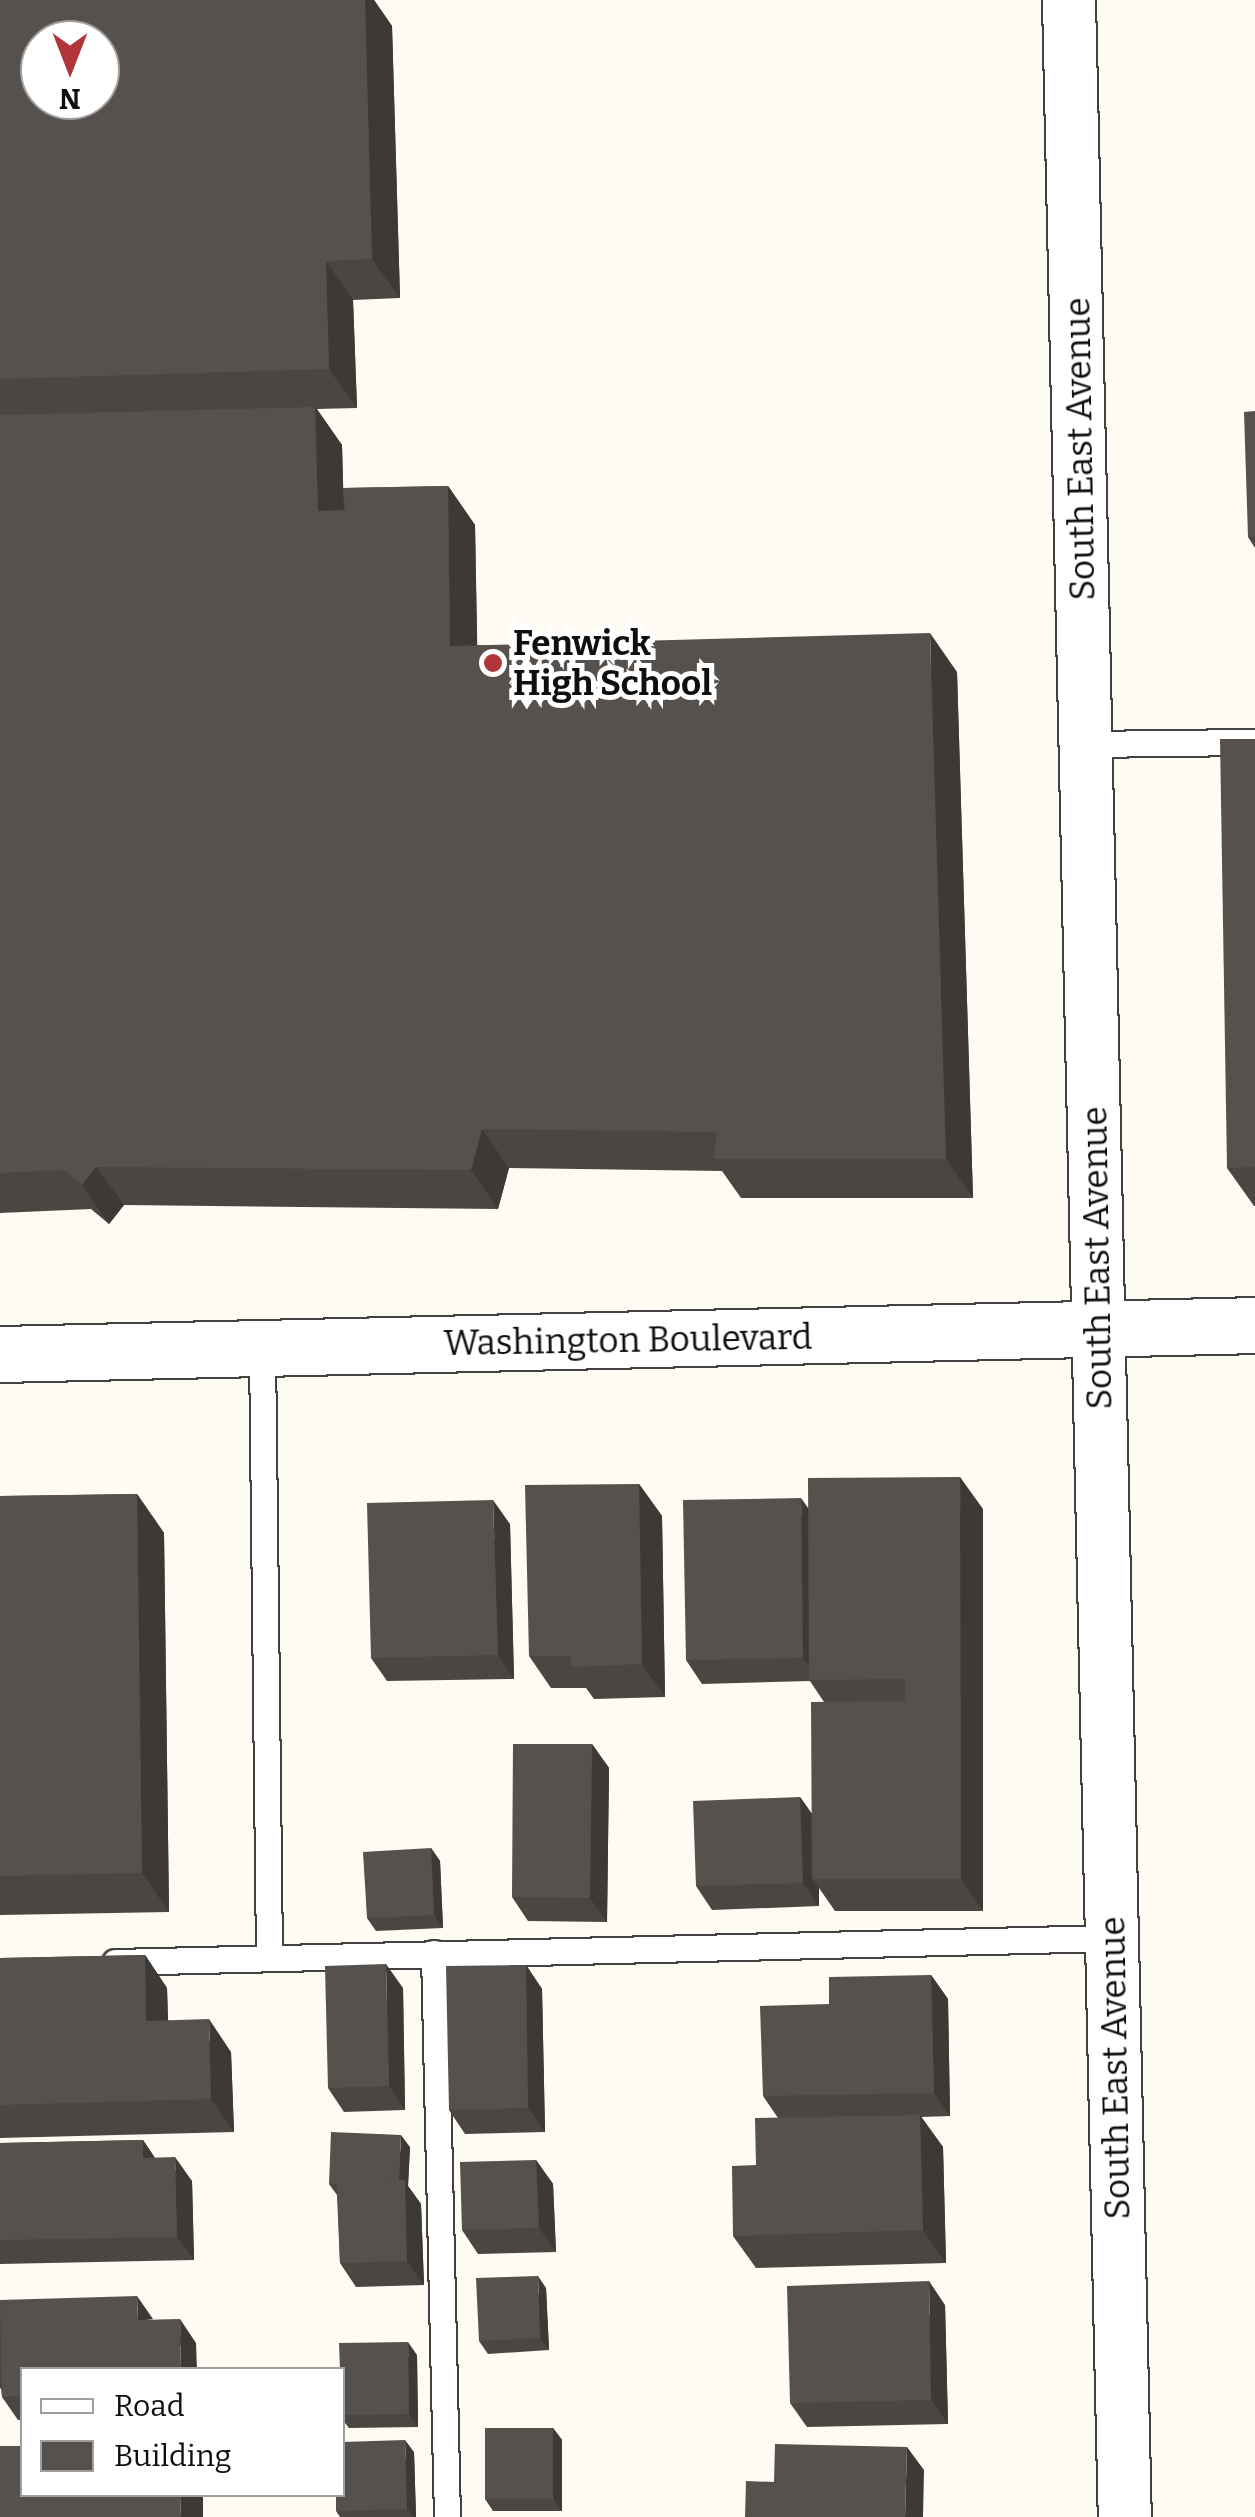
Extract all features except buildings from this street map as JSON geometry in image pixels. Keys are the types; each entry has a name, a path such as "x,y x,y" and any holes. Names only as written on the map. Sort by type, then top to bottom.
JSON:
{"street":[{"name":"South East Avenue","path":"1070,0 1125,2517"},
{"name":"Washington Boulevard","path":"0,1354 1255,1326"}],"lane":[{"path":"1086,744 1255,742"},
{"path":"262,1348 268,1958"},
{"path":"77,1963 1112,1938"},
{"path":"434,1953 447,2517"}],"place":[{"name":"Fenwick High School","path":"493,663"}]}
